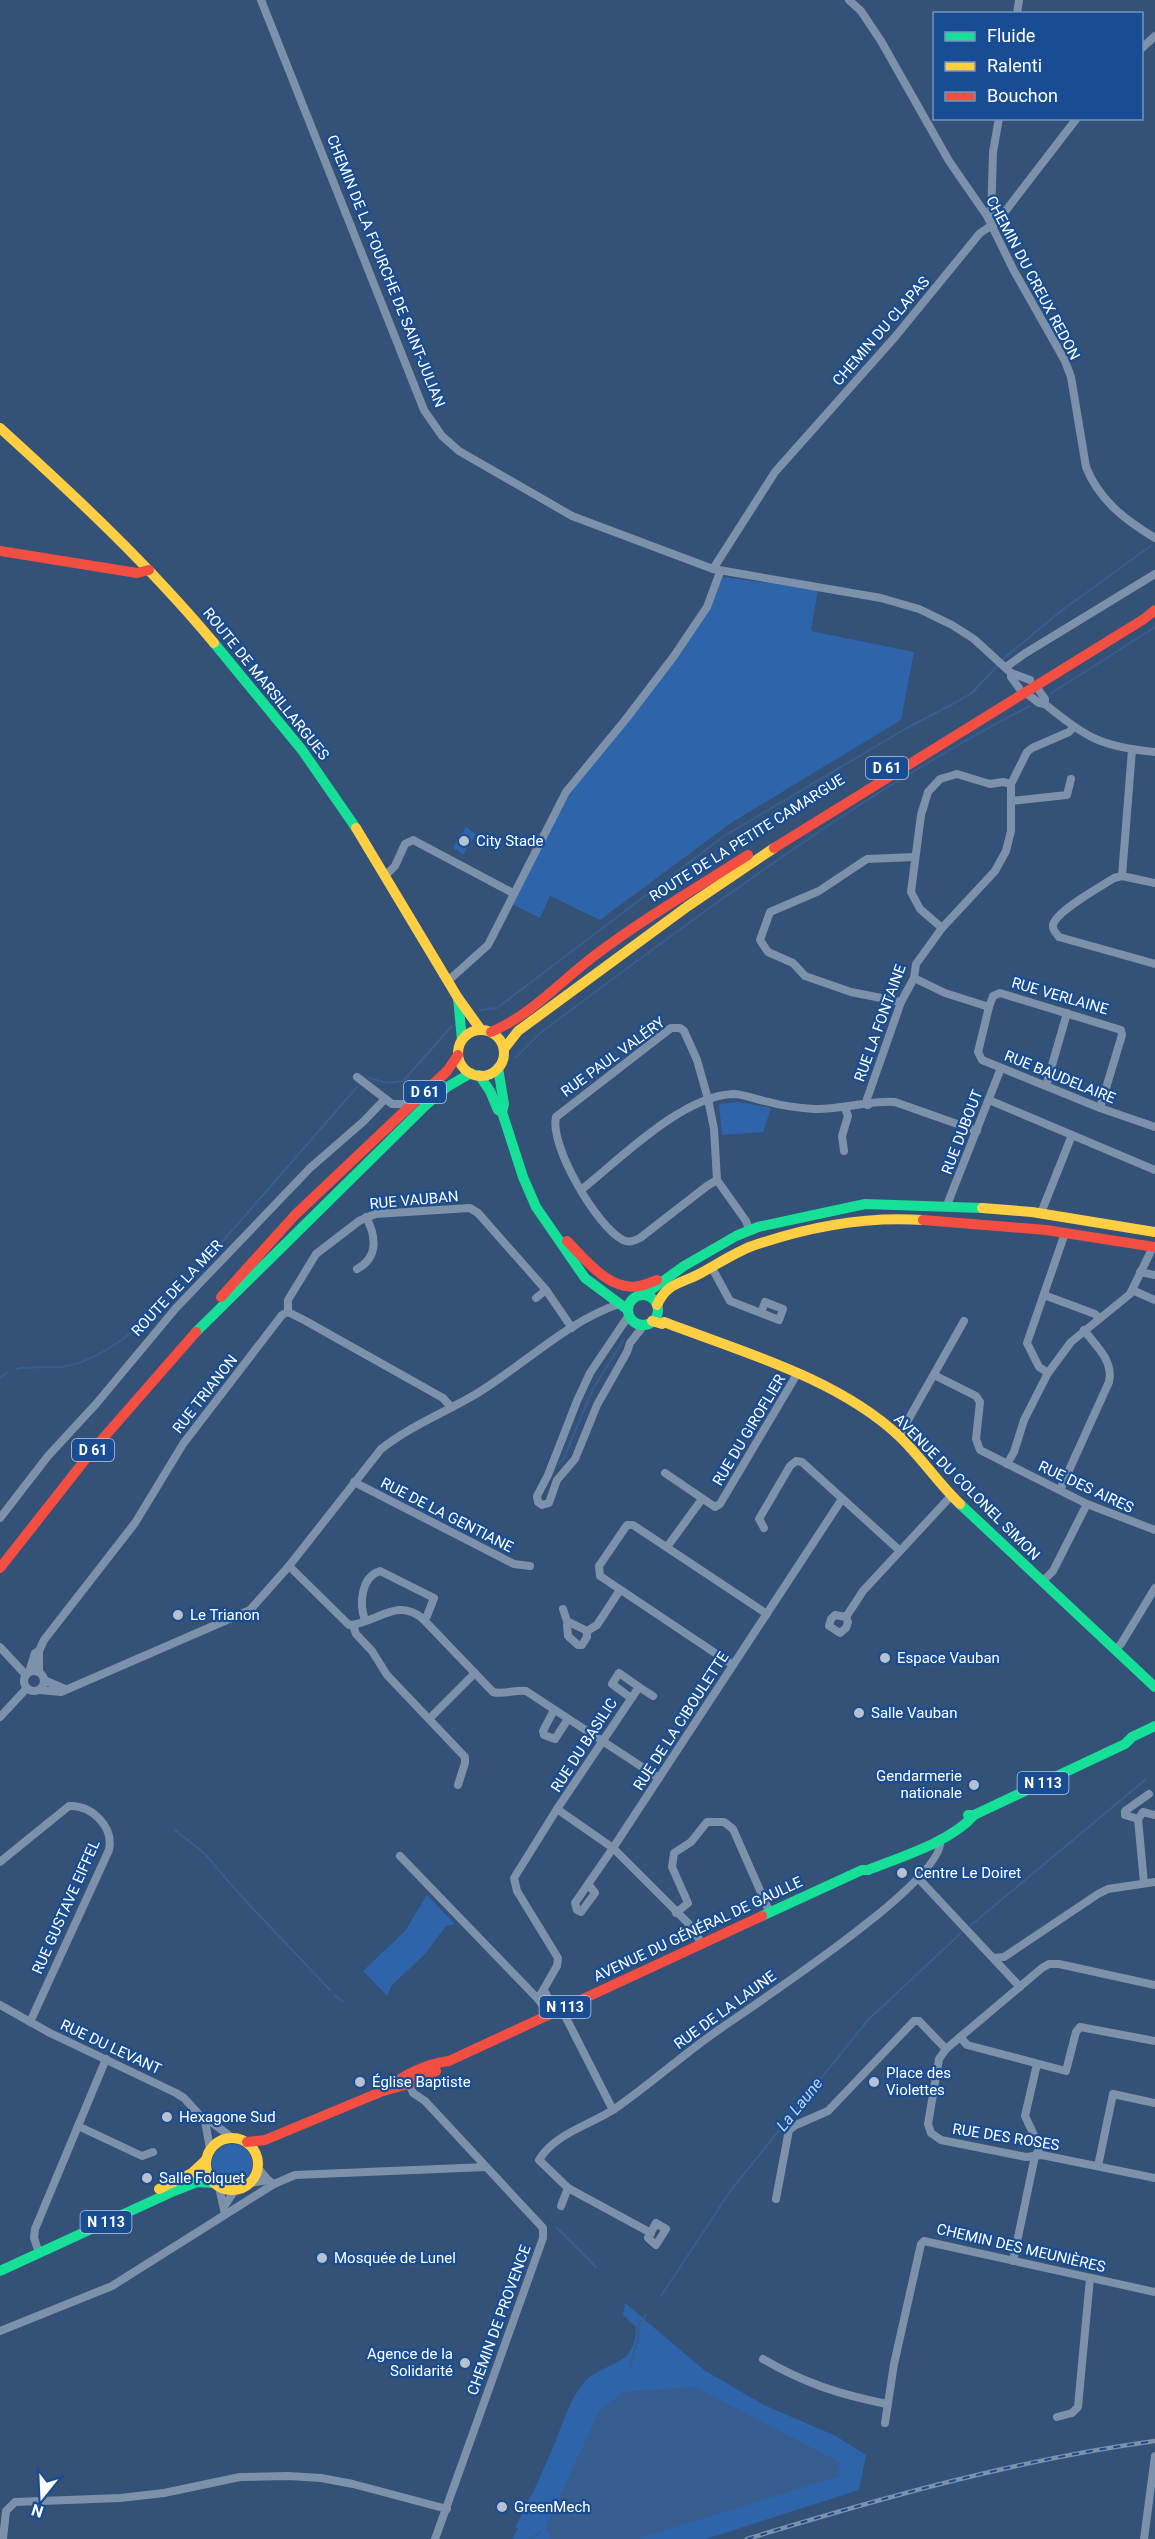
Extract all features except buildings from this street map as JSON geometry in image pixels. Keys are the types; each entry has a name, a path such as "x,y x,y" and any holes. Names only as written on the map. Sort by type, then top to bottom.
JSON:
{"main road":[{"name":"ROUTE DE MARSILLARGUES","path":"0,428 73,494 149,570 204,630 302,750 330,788 386,875 458,998 486,1031"},
{"path":"0,551 137,573 149,570"},
{"name":"ROUTE DE LA PETITE CAMARGUE","path":"504,1049 518,1031 744,867 1141,615 1154,611"},
{"name":"ROUTE DE LA PETITE CAMARGUE","path":"486,1031 511,1022 639,924 1023,690"},
{"name":"ROUTE DE MARSILLARGUES","path":"458,998 462,1040"},
{"path":"475,1074 489,1074 498,1068 503,1059 504,1049 497,1036 486,1031 467,1034 462,1040 458,1055 462,1066 475,1074 490,1091 498,1110 502,1112"},
{"name":"D 61","path":"192,1336 201,1320 295,1215 447,1071 458,1055"},
{"path":"498,1068 504,1104 502,1112 536,1207 578,1269 603,1294 625,1309 635,1322 653,1316 668,1288 750,1247 799,1232 878,1218 1024,1228 1137,1246 1154,1246"},
{"name":"D 61","path":"0,1568 92,1451 192,1336 207,1324 295,1231 423,1109 455,1081 475,1074"},
{"path":"625,1309 630,1302 659,1285 661,1281 710,1251 750,1231 786,1220 865,1204 947,1205 1041,1213 1155,1232"},
{"path":"555,1235 571,1244 601,1274 618,1285 637,1287 656,1280 661,1281"},
{"path":"576,1263 605,1286 617,1292 652,1298 653,1316"},
{"name":"AVENUE DU COLONEL SIMON","path":"653,1316 797,1374 856,1404 899,1436 951,1496 1155,1687"},
{"name":"AVENUE DU GÉNÉRAL DE GAULLE","path":"383,2091 394,2082 442,2061 448,2061 862,1870 862,1866 883,1860 938,1835 957,1830 972,1820 974,1815 1125,1744 1132,1737 1155,1726"},
{"name":"AVENUE DU GÉNÉRAL DE GAULLE","path":"1125,1744 1136,1743 1155,1735"},
{"name":"AVENUE DU GÉNÉRAL DE GAULLE","path":"383,2091 409,2084 444,2067 448,2061"},
{"name":"N 113","path":"247,2142 265,2140 383,2091"},
{"name":"N 113","path":"258,2164 268,2148 327,2120 338,2111"},
{"path":"231,2137 247,2142 255,2150 258,2164 250,2183 235,2190 216,2185 208,2176 208,2154 215,2143 231,2137"},
{"name":"N 113","path":"0,2262 37,2247 192,2173 208,2154"},
{"name":"N 113","path":"0,2271 174,2191 197,2182 216,2185"}],"street":[{"name":"CHEMIN DE LA FOURCHE DE SAINT-JULIAN","path":"261,0 424,410 433,426 459,452 572,516 717,571 870,597 919,609 966,634 1009,670 1033,683"},
{"name":"CHEMIN DU CREUX REDON","path":"849,0 861,11 881,41 937,140 987,216 1065,361 1071,377 1086,467 1091,481 1108,503 1155,538"},
{"path":"1143,47 1155,36"},
{"path":"991,227 991,174 999,120"},
{"name":"CHEMIN DU CLAPAS","path":"449,980 488,945 566,792 675,656 707,607 717,571 775,472 896,337 980,232 991,227 1020,195 1076,120"},
{"path":"1009,670 1024,654 1155,574"},
{"name":"CHEMIN DE LA FOURCHE DE SAINT-JULIAN","path":"1009,670 1011,677 1023,690"},
{"path":"1033,683 1045,699 1045,704"},
{"path":"1023,690 1039,703 1045,704 1073,728 1102,743 1132,750 1155,752"},
{"name":"RUE LA FONTAINE","path":"868,1105 867,1099 901,1002 914,978 916,964 942,928 994,871 1006,851 1011,831 1011,784 1027,752 1073,728"},
{"path":"1122,876 1132,750"},
{"path":"942,928 920,909 911,892 921,815 928,792 940,779 957,774 990,784 1004,782 1011,784"},
{"path":"1011,801 1067,795 1071,779"},
{"path":"386,875 394,866 405,844 413,840 513,893"},
{"path":"901,1002 850,992 805,976 793,963 768,952 762,945 760,936 770,912 819,891 867,859 915,857"},
{"path":"1155,883 1122,876 1114,878 1061,914 1054,921 1053,930 1059,937 1155,964"},
{"path":"914,978 945,993 989,1007"},
{"name":"RUE VERLAINE","path":"989,1007 996,993 1121,1030 1122,1035 1100,1108"},
{"name":"RUE BAUDELAIRE","path":"989,1007 978,1052 982,1060 1100,1108 1155,1127"},
{"path":"1046,1086 1068,1013"},
{"name":"RUE PAUL VALÉRY","path":"675,1027 684,1031 697,1060 708,1099 715,1133 717,1180 640,1238 632,1242 624,1241 597,1215 581,1190 563,1152 555,1125 556,1117 675,1027"},
{"name":"RUE DUBOUT","path":"947,1205 1001,1068"},
{"path":"357,1077 388,1102 413,1104"},
{"path":"581,1190 680,1112 708,1099 735,1094 777,1105 814,1109 895,1102 977,1131"},
{"path":"989,1100 1155,1170"},
{"path":"388,1102 389,1126"},
{"name":"ROUTE DE LA MER","path":"0,1518 53,1450 96,1404 176,1308 310,1168 388,1102"},
{"path":"844,1151 842,1136 848,1116 845,1108"},
{"path":"1041,1213 1072,1135"},
{"path":"717,1180 746,1221 750,1231"},
{"name":"RUE VAUBAN","path":"288,1312 288,1300 315,1254 366,1217 474,1210 546,1290 572,1328"},
{"path":"357,1269 365,1265 375,1249 374,1235 366,1217"},
{"path":"1048,1373 1039,1367 1027,1343 1065,1233"},
{"path":"1007,1464 1024,1419 1048,1373 1071,1342 1127,1297 1154,1246"},
{"path":"712,1268 727,1299 761,1313"},
{"path":"1140,1272 1155,1275"},
{"path":"536,1298 546,1290"},
{"path":"1132,1290 1155,1300"},
{"path":"603,1294 604,1308"},
{"path":"1044,1295 1095,1314 1099,1318"},
{"path":"27,1673 24,1681 27,1688 33,1691 40,1689 58,1692 246,1613 289,1566 381,1449 393,1439 476,1394 604,1308 625,1309 618,1333 611,1339 570,1416 548,1475 537,1496 538,1502 543,1505 549,1503 557,1480 575,1459 601,1397 630,1343 653,1316"},
{"path":"288,1312 443,1398 451,1407"},
{"name":"RUE TRIANON","path":"27,1673 35,1653 39,1651 44,1641 135,1523 183,1444 282,1315 288,1312"},
{"path":"899,1436 964,1321"},
{"path":"1060,1490 1112,1372 1110,1365 1084,1330"},
{"name":"RUE DU GIROFLIER","path":"665,1473 715,1507 720,1504 797,1374"},
{"name":"RUE DES AIRES","path":"934,1375 976,1396 980,1402 977,1446 1007,1464 1087,1504 1155,1530"},
{"path":"764,1528 759,1520 790,1466 796,1461 802,1462 899,1550"},
{"name":"RUE DE LA GENTIANE","path":"354,1482 514,1564 530,1566"},
{"path":"846,1617 863,1591 951,1496"},
{"path":"667,1547 702,1499"},
{"name":"RUE DE LA CIBOULETTE","path":"589,1885 842,1499"},
{"path":"1042,1582 1053,1571 1087,1504"},
{"path":"733,1665 600,1576 598,1570 627,1526 633,1526 766,1614"},
{"path":"289,1566 346,1623 353,1625 405,1610 411,1611 423,1619 493,1692 500,1694 526,1691 659,1778"},
{"path":"365,1620 363,1588 366,1582 380,1571 434,1598 427,1616 423,1619"},
{"path":"563,1609 568,1624 568,1636 579,1645 584,1642 587,1631 597,1625 620,1590"},
{"path":"1115,1650 1154,1593"},
{"path":"568,1624 574,1623 587,1631"},
{"path":"353,1625 356,1634 372,1651 387,1676 430,1718 465,1757 458,1785"},
{"path":"0,1647 27,1673"},
{"path":"39,1651 39,1671 44,1680 65,1689"},
{"path":"27,1673 39,1671"},
{"path":"430,1718 475,1673"},
{"name":"RUE DU BASILIC","path":"631,1698 612,1684 619,1673 653,1696"},
{"path":"40,1689 44,1680"},
{"name":"RUE DU BASILIC","path":"613,1848 557,1809 639,1687"},
{"path":"0,1717 27,1688"},
{"path":"554,1710 543,1731 544,1735 555,1739 568,1719"},
{"path":"1138,1819 1125,1815 1125,1811 1149,1794"},
{"name":"RUE GUSTAVE EIFFEL","path":"0,1862 69,1806 78,1806 91,1811 108,1830 110,1836 108,1850 30,2022"},
{"path":"538,1999 557,1966 558,1958 517,1891 514,1878 557,1809"},
{"path":"1144,1883 1138,1819 1143,1812 1155,1815"},
{"path":"676,1913 688,1903 672,1867 674,1853 691,1842 707,1822 715,1820 724,1822 733,1829 770,1913"},
{"name":"RUE DE LA LAUNE","path":"568,2188 538,2160 547,2147 613,2110 708,2037 857,1933 919,1878 937,1855 941,1844 938,1835"},
{"path":"613,1848 693,1928 702,1943"},
{"path":"400,1856 538,1999 555,2011"},
{"path":"919,1878 1020,1987"},
{"path":"994,1958 1004,1957 1108,1889 1155,1882"},
{"path":"1000,1965 1004,1957"},
{"name":"RUE DES ROSES","path":"1155,1985 1059,1964 1049,1964 1042,1968 946,2049 939,2059 928,2116 931,2133 941,2140 1026,2157 1035,2156 1098,2166 1155,2178"},
{"path":"544,1990 613,2110"},
{"name":"RUE DU LEVANT","path":"0,2004 30,2022 176,2092 205,2121 210,2121 231,2137"},
{"path":"776,2199 789,2130 828,2111 914,2021 919,2022 946,2049"},
{"path":"960,2037 967,2045 1066,2071 1076,2032 1080,2027 1155,2041"},
{"path":"37,2247 34,2238 35,2229 106,2059"},
{"path":"1013,2261 1035,2156 1040,2148 1025,2116 1037,2064"},
{"name":"CHEMIN DE PROVENCE","path":"409,2084 413,2093 424,2101 543,2228 543,2238 435,2539"},
{"path":"1098,2166 1113,2094 1155,2103"},
{"path":"205,2121 208,2154"},
{"path":"78,2126 142,2156 153,2152"},
{"path":"258,2164 271,2182"},
{"path":"250,2183 271,2182 304,2174 486,2167"},
{"path":"0,2331 112,2286 271,2182"},
{"path":"216,2185 225,2205 225,2214"},
{"path":"561,2206 568,2188 651,2234"},
{"path":"225,2205 235,2190"},
{"name":"CHEMIN DES MEUNIÈRES","path":"885,2423 921,2244 924,2241 1155,2292"},
{"path":"1057,2417 1072,2413 1078,2407 1090,2278"},
{"path":"763,2359 806,2382 853,2397 887,2404"},
{"path":"1144,2539 1155,2456"},
{"path":"3,2539 6,2511 15,2502 142,2496 240,2477 329,2479 447,2509"}],"shaded area":[{"path":"723,577 818,590 811,631 914,652 901,720 731,823 600,920 550,896 540,918 512,904 572,789 635,713 679,655 705,616"},
{"name":"City Stade","path":"466,827 476,834 463,855 453,847"},
{"path":"739,1102 771,1108 763,1132 722,1135 719,1104"},
{"path":"427,1895 455,1924 446,1926 425,1954 392,1985 387,1996 363,1971 405,1931"},
{"path":"232,2144 240,2145 246,2150 251,2156 251,2172 246,2178 240,2183 232,2184 224,2183 218,2178 213,2172 212,2164 213,2156 218,2150 224,2145"},
{"path":"625,2303 704,2370 764,2405 836,2436 866,2455 859,2490 706,2539 512,2539 518,2529 515,2527 538,2481 574,2396 587,2379 623,2359 634,2342 636,2327 623,2315"},
{"path":"695,2387 839,2462 839,2476 637,2539 550,2539 550,2534 545,2529 600,2409 624,2392"}],"waterway":[{"path":"1003,659 1061,611 1152,545"},
{"path":"1050,694 1155,627"},
{"path":"480,1010 497,1008 724,836 907,728 972,693 997,666"},
{"path":"516,1057 539,1034 755,876 923,765 1030,706"},
{"path":"369,1078 388,1083 403,1081 452,1026"},
{"path":"155,1312 183,1287 357,1087"},
{"path":"16,1369 62,1367 86,1360 119,1342 148,1319"},
{"path":"559,1463 564,1458 593,1389 624,1339"},
{"path":"0,1377 7,1373"},
{"name":"La Laune","path":"970,1926 1145,1780"},
{"path":"175,1830 204,1853 242,1897 330,1990"},
{"name":"La Laune","path":"661,2296 731,2190 868,2020 961,1933"},
{"path":"335,1995 343,2002"},
{"path":"556,2227 596,2267"},
{"name":"La Laune","path":"630,2369 639,2323 646,2315"},
{"name":"La Laune","path":"530,2539 540,2532"}],"railway":[{"path":"747,2539 949,2482 1051,2459 1155,2441"}],"traffic: fast":[{"path":"214,643 302,750 356,828"},
{"path":"458,998 462,1040"},
{"path":"498,1068 504,1104 502,1112"},
{"path":"196,1332 426,1105 447,1087 471,1073"},
{"path":"479,1075 490,1091 498,1110 502,1112 523,1177 536,1207 585,1278 628,1310"},
{"path":"644,1295 684,1266 736,1236 758,1227 865,1204 982,1208"},
{"path":"643,1295 653,1300 658,1310 653,1320 643,1325 633,1320 628,1310 633,1300 643,1295"},
{"path":"960,1504 1155,1687"},
{"path":"968,1815 974,1815 1125,1744 1132,1737 1155,1726"},
{"path":"762,1916 862,1870 868,1870 939,1841 964,1825 974,1815"},
{"path":"0,2271 174,2191 197,2182 214,2183"}],"traffic: slow":[{"path":"0,428 111,532 164,586 214,643"},
{"path":"356,828 458,998 481,1030"},
{"path":"504,1049 518,1031 688,906 774,848"},
{"path":"481,1030 497,1037 504,1053 497,1069 481,1076 465,1069 458,1053 465,1037 481,1030"},
{"path":"982,1208 1032,1212 1155,1232"},
{"path":"657,1305 665,1292 675,1285 745,1249 773,1239 815,1228 858,1221 923,1220"},
{"path":"652,1321 662,1324 664,1322 788,1368 847,1398 899,1436 960,1504"},
{"path":"227,2138 237,2138 251,2145 258,2164 251,2183 237,2190 227,2190 217,2186 210,2179 206,2169 206,2159 210,2149 217,2142 227,2138"},
{"path":"159,2189 192,2173 206,2160"}],"traffic: jam":[{"path":"0,551 137,573 149,570"},
{"path":"774,848 1144,619 1155,610"},
{"path":"491,1032 519,1017 631,929 748,855"},
{"path":"221,1297 295,1215 447,1071 458,1055"},
{"path":"923,1220 1046,1230 1155,1247"},
{"path":"567,1241 590,1265 618,1284 628,1287 639,1286 657,1280"},
{"path":"0,1568 92,1451 196,1332"},
{"path":"383,2091 414,2072 449,2061 762,1916"},
{"path":"247,2142 265,2140 383,2091 409,2084 436,2071"}],"place":[{"name":"City Stade","path":"464,841"},
{"name":"Le Trianon","path":"178,1615"},
{"name":"Espace Vauban","path":"885,1658"},
{"name":"Salle Vauban","path":"859,1713"},
{"name":"Gendarmerie nationale","path":"974,1785"},
{"name":"Centre Le Doiret","path":"902,1873"},
{"name":"Église Baptiste","path":"360,2082"},
{"name":"Place des Violettes","path":"874,2082"},
{"name":"Hexagone Sud","path":"167,2117"},
{"name":"Salle Folquet","path":"147,2178"},
{"name":"Mosquée de Lunel","path":"322,2258"},
{"name":"Agence de la Solidarité","path":"465,2363"},
{"name":"GreenMech","path":"502,2507"}]}
